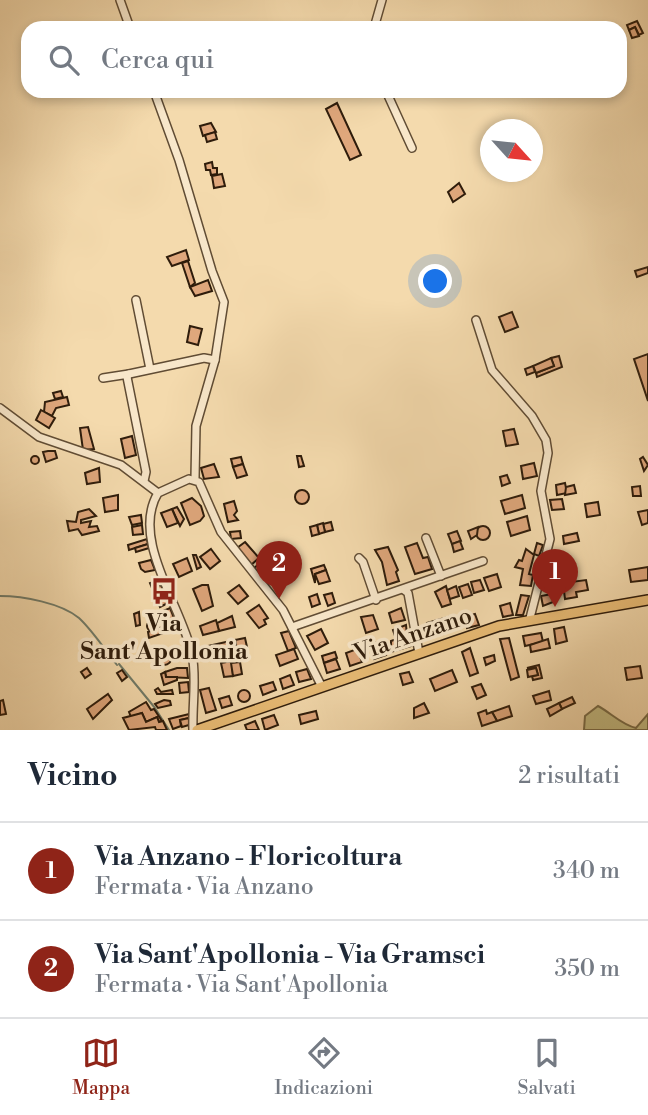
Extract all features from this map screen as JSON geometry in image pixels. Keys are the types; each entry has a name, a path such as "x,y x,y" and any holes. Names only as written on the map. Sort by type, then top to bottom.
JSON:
{"main road":[{"name":"Via Anzano","path":"195,730 530,618 648,600"}],"street":[{"path":"120,0 128,21"},
{"path":"376,21 382,0"},
{"path":"156,98 224,302 215,360 196,426 195,478 228,543 292,626 322,687"},
{"path":"389,98 412,148"},
{"path":"136,300 150,369"},
{"path":"476,320 492,370 532,416 546,440 548,453 541,491 550,539 530,618"},
{"path":"103,378 204,358 215,360"},
{"path":"129,373 127,377 146,472 144,481"},
{"path":"0,408 39,437 64,448 109,459 158,493"},
{"path":"195,478 158,493 150,515 151,540 192,656 195,730"},
{"path":"426,538 441,576"},
{"path":"359,558 363,562 376,600"},
{"path":"292,626 376,600 483,561"},
{"path":"404,590 408,593 419,653"}],"shaded area":[{"path":"598,706 621,722 636,728 648,714 648,730 584,730 585,716"}],"building":[{"path":"637,21 643,33 639,35 635,27 629,30 627,25"},
{"path":"635,27 639,36 632,38 629,30"},
{"path":"337,103 361,155 350,160 326,109"},
{"path":"211,123 216,132 203,136 200,126"},
{"path":"215,132 217,139 207,142 205,135"},
{"path":"212,162 213,168 217,168 217,174 211,175 205,164"},
{"path":"222,174 225,186 214,188 212,176"},
{"path":"459,183 465,194 453,202 448,192"},
{"path":"186,250 189,260 172,266 167,257"},
{"path":"188,261 195,283 190,287 182,263"},
{"path":"648,267 648,273 637,277 635,271"},
{"path":"208,280 212,291 195,296 190,287"},
{"path":"512,312 518,327 505,332 499,317"},
{"path":"190,326 202,329 198,345 187,342"},
{"path":"648,354 648,401 634,359"},
{"path":"559,356 562,367 537,377 536,373 554,366 551,358"},
{"path":"551,358 554,366 536,373 533,366"},
{"path":"533,366 535,372 527,375 525,369"},
{"path":"61,391 63,397 55,399 53,393"},
{"path":"67,397 69,405 56,408 52,416 44,412 45,402"},
{"path":"41,410 55,418 49,428 36,420"},
{"path":"88,427 94,449 83,450 80,428"},
{"path":"514,429 518,444 506,446 503,431"},
{"path":"132,436 136,455 125,458 121,439"},
{"path":"55,451 57,458 46,462 43,452"},
{"path":"35,456 39,460 35,464 31,460"},
{"path":"297,456 301,456 304,466 299,467"},
{"path":"241,457 243,464 233,467 231,459"},
{"path":"643,457 648,465 644,471 640,459"},
{"path":"534,463 537,476 523,479 521,466"},
{"path":"214,464 219,477 204,479 201,468"},
{"path":"243,464 247,475 237,478 233,467"},
{"path":"99,468 100,482 87,484 85,473"},
{"path":"507,475 510,483 502,486 500,477"},
{"path":"565,483 567,493 557,495 556,485"},
{"path":"574,485 576,493 565,495 566,487"},
{"path":"640,486 641,496 633,496 632,487"},
{"path":"299,490 305,490 309,497 305,504 299,504 295,500 295,494"},
{"path":"118,495 118,510 105,512 103,498"},
{"path":"522,495 525,508 505,514 501,501"},
{"path":"192,498 201,506 204,516 190,525 181,503"},
{"path":"562,499 564,509 552,510 550,500"},
{"path":"234,501 237,511 234,515 238,520 228,522 224,504"},
{"path":"598,502 600,515 587,517 585,504"},
{"path":"177,507 184,519 180,526 172,509"},
{"path":"89,509 96,516 81,520 81,523 91,521 89,527 97,526 99,531 82,535 78,529 69,531 67,521 76,522 78,512"},
{"path":"172,509 178,523 167,527 161,513"},
{"path":"648,510 648,523 642,525 638,512"},
{"path":"141,515 142,523 132,525 129,517"},
{"path":"527,516 530,530 511,536 507,522"},
{"path":"331,522 333,530 325,532 323,524"},
{"path":"323,523 325,532 319,534 317,525"},
{"path":"142,525 143,534 133,535 132,527"},
{"path":"317,525 319,534 312,536 310,527"},
{"path":"483,526 488,528 488,538 483,540 478,538 476,533 478,528"},
{"path":"478,527 477,535 471,539 468,531"},
{"path":"240,531 241,538 231,539 230,532"},
{"path":"457,531 461,541 452,544 448,534"},
{"path":"577,533 579,541 564,544 563,536"},
{"path":"147,539 148,544 129,550 128,545"},
{"path":"460,541 463,549 454,552 452,544"},
{"path":"245,542 259,558 251,565 237,548"},
{"path":"417,543 423,558 428,557 432,569 415,574 405,547"},
{"path":"537,543 543,545 539,556 534,554"},
{"path":"148,544 149,548 136,552 135,548"},
{"path":"388,547 398,570 396,572 399,581 387,585 382,562 375,550"},
{"path":"288,548 289,561 295,561 298,574 286,576 283,565 277,566 274,553 278,549"},
{"path":"211,549 220,561 210,569 200,557"},
{"path":"526,549 534,555 529,574 533,575 531,586 520,585 523,569 515,567 519,560 522,561"},
{"path":"193,555 196,555 201,567 197,569"},
{"path":"187,558 192,571 179,577 173,564"},
{"path":"151,560 155,570 145,572 141,569 139,563"},
{"path":"263,561 270,570 262,576 254,568"},
{"path":"567,561 570,572 557,574 555,563"},
{"path":"324,565 326,570 315,574 315,583 311,569"},
{"path":"648,567 648,580 631,582 629,570"},
{"path":"326,570 330,581 319,584 315,574"},
{"path":"497,574 501,587 489,591 484,578"},
{"path":"159,580 161,585 152,588 150,583"},
{"path":"480,580 484,590 474,593 471,582"},
{"path":"586,580 588,590 576,592 577,597 565,599 563,583"},
{"path":"468,584 472,595 463,598 459,587"},
{"path":"161,585 168,603 160,607 153,587"},
{"path":"208,585 213,606 202,611 193,589"},
{"path":"239,585 248,596 238,604 228,593"},
{"path":"446,586 451,604 442,607 435,592"},
{"path":"456,586 459,596 450,599 447,590"},
{"path":"332,593 335,603 328,606 324,595"},
{"path":"317,594 320,604 312,607 309,597"},
{"path":"552,594 553,602 543,606 541,596"},
{"path":"521,595 529,596 523,615 516,615"},
{"path":"510,603 513,615 503,617 500,606"},
{"path":"259,605 268,618 264,620 266,624 259,628 247,613"},
{"path":"170,608 178,628 149,638 148,632 167,625 164,617 158,619 156,614"},
{"path":"401,608 405,620 392,623 389,613"},
{"path":"139,612 140,625 136,626 134,614"},
{"path":"475,614 479,625 467,628 464,617"},
{"path":"373,615 378,629 366,633 361,617"},
{"path":"232,616 235,627 219,631 217,623"},
{"path":"448,617 453,629 429,636 427,623"},
{"path":"216,620 219,631 203,635 200,626"},
{"path":"152,621 156,622 156,630 152,631 148,630 147,626 148,622"},
{"path":"406,625 407,636 396,639 393,630"},
{"path":"564,627 567,641 556,644 554,629"},
{"path":"321,629 328,643 315,650 307,636"},
{"path":"289,631 296,648 288,651 281,633"},
{"path":"541,633 543,642 525,646 523,636"},
{"path":"408,635 411,646 391,652 391,641"},
{"path":"245,638 247,647 237,649 235,640"},
{"path":"509,638 519,677 511,680 500,639"},
{"path":"548,639 550,648 531,652 530,645"},
{"path":"235,640 237,650 210,655 208,646"},
{"path":"381,641 386,655 374,659 369,645"},
{"path":"470,648 478,673 470,676 462,652"},
{"path":"164,649 170,651 170,663 164,665 158,663 156,657 158,651"},
{"path":"294,649 298,659 280,666 276,655"},
{"path":"357,649 362,662 350,666 346,653"},
{"path":"335,652 337,658 324,663 322,656"},
{"path":"494,655 495,661 486,665 484,658"},
{"path":"336,659 340,669 327,673 324,663"},
{"path":"232,661 233,676 224,677 221,663"},
{"path":"240,662 242,674 233,676 231,663"},
{"path":"539,665 542,678 533,680 532,676 538,675 536,668 527,668"},
{"path":"640,666 642,678 627,680 625,668"},
{"path":"87,668 91,674 85,678 81,672"},
{"path":"187,668 188,678 166,677 165,672"},
{"path":"536,668 538,675 528,677 527,670"},
{"path":"307,669 311,679 299,682 296,672"},
{"path":"122,670 127,677 122,681 117,673"},
{"path":"452,670 457,682 435,691 430,679"},
{"path":"165,672 166,677 177,677 177,680 164,685 161,674"},
{"path":"409,672 413,682 403,685 400,674"},
{"path":"290,675 294,685 283,689 280,679"},
{"path":"188,682 189,692 180,693 179,683"},
{"path":"273,682 276,690 263,695 260,686"},
{"path":"481,684 486,695 477,699 472,687"},
{"path":"158,688 161,692 172,690 173,694 157,694 155,690"},
{"path":"209,688 216,710 206,713 200,690"},
{"path":"244,690 250,696 244,702 238,696"},
{"path":"549,691 551,700 536,704 533,696"},
{"path":"108,694 112,700 93,719 87,709"},
{"path":"229,696 232,705 222,708 219,699"},
{"path":"572,697 575,703 562,709 559,703"},
{"path":"3,700 6,714 0,715 0,701"},
{"path":"164,700 170,701 171,705 158,708 155,704"},
{"path":"146,702 162,721 159,722 157,717 146,722 142,713 131,717 129,712"},
{"path":"424,703 429,713 414,718 414,708"},
{"path":"559,703 562,709 550,716 547,709"},
{"path":"509,706 512,716 497,721 492,712"},
{"path":"486,710 487,714 492,712 497,721 482,726 478,713"},
{"path":"316,711 318,719 301,724 299,715"},
{"path":"142,713 146,722 157,717 159,722 163,721 167,730 156,730 155,727 129,730 123,718"},
{"path":"189,714 189,718 180,720 181,726 173,729 169,719"},
{"path":"274,715 278,725 265,730 262,719"},
{"path":"189,718 189,725 182,727 180,720"},
{"path":"255,721 259,730 247,730 245,725"}],"waterway":[{"path":"0,596 41,601 71,613 89,629 117,665"},
{"path":"119,664 155,708 169,730"}],"place":[{"name":"Via Sant'Apollonia","path":"164,591"},
{"name":"Via Sant'Apollonia - Via Gramsci","path":"279,599"},
{"name":"Via Anzano - Floricoltura","path":"555,607"}]}
